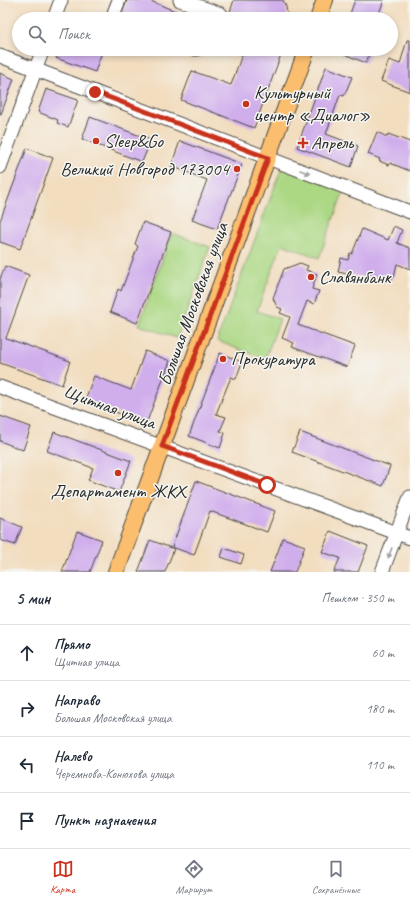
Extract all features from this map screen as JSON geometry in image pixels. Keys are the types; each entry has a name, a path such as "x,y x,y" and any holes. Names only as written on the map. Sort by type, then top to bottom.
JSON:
{"main road":[{"path":"321,12 325,0"},
{"name":"Большая Московская улица","path":"116,572 304,56"}],"street":[{"path":"57,12 61,0"},
{"path":"114,12 119,0"},
{"path":"180,0 206,12"},
{"path":"0,56 410,212"},
{"path":"0,167 41,56"},
{"name":"Щитная улица","path":"0,387 410,538"},
{"path":"382,572 410,497"}],"green space":[{"path":"282,167 344,190 319,258 282,244 257,311 280,319 265,359 217,341"},
{"path":"172,233 210,247 177,338 139,325"}],"building":[{"path":"127,0 148,0 178,12 123,12"},
{"path":"234,0 283,0 287,12 230,12"},
{"path":"355,0 384,0 380,12 351,12"},
{"path":"407,40 410,40 410,92 381,81 389,60 400,64"},
{"path":"57,56 101,56 95,72 56,58"},
{"path":"241,56 280,56 254,128 181,100 192,71 231,85"},
{"path":"349,56 368,56 366,63"},
{"path":"326,67 352,77 344,96 340,95 326,134 358,146 351,167 297,147"},
{"path":"0,73 14,79 1,114 0,114"},
{"path":"46,89 78,100 68,127 57,123 58,120 38,112"},
{"path":"90,117 151,140 142,162 82,139"},
{"path":"377,132 387,137 388,134 410,142 410,171 390,163 389,165 379,161 380,159 368,154"},
{"path":"180,141 242,164 217,229 192,220 207,180 171,166"},
{"path":"27,148 53,158 20,249 0,242 0,221"},
{"path":"143,222 171,232 137,323 110,312 118,289 121,291 138,246 135,244"},
{"path":"394,226 402,230 397,243 410,248 410,269 397,264 394,277 392,276 391,281 387,280 386,282 338,272 341,258 348,260 362,229 388,240"},
{"path":"300,263 308,266 306,270 317,274 312,289 319,291 314,304 307,301 298,325 355,346 347,367 292,347 294,343 282,338 290,317 280,313 282,309 277,307 273,298 284,269"},
{"path":"5,266 29,275 6,338 70,361 62,385 0,363 0,279"},
{"path":"145,351 170,361 146,424 85,400 94,376 131,390"},
{"path":"220,353 242,362 236,379 231,377 216,414 226,417 220,431 225,433 220,448 189,436"},
{"path":"0,416 31,427 23,450 0,441"},
{"path":"54,432 131,461 119,492 88,480 93,468 47,451"},
{"path":"300,432 390,466 383,486 292,452"},
{"path":"196,481 275,511 267,532 210,511 194,555 172,547"},
{"path":"0,518 22,527 15,545 0,540"},
{"path":"77,531 102,540 90,572 62,572"},
{"path":"330,531 368,546 358,572 334,572 340,558 322,552"},
{"path":"283,538 305,546 295,572 270,572"},
{"path":"150,540 174,549 165,572 138,572"},
{"path":"224,548 244,555 241,564 221,557"}],"place":[{"name":"Культурный центр «Диалог»","path":"246,104"},
{"name":"Sleep&Go","path":"96,141"},
{"name":"Апрель","path":"303,143"},
{"name":"Великий Новгород 173004","path":"237,169"},
{"name":"Славянбанк","path":"311,277"},
{"name":"Прокуратура","path":"223,359"},
{"name":"Департамент ЖКХ","path":"118,473"}],"route":[{"path":"95,92 268,158 162,446 267,485"}]}
